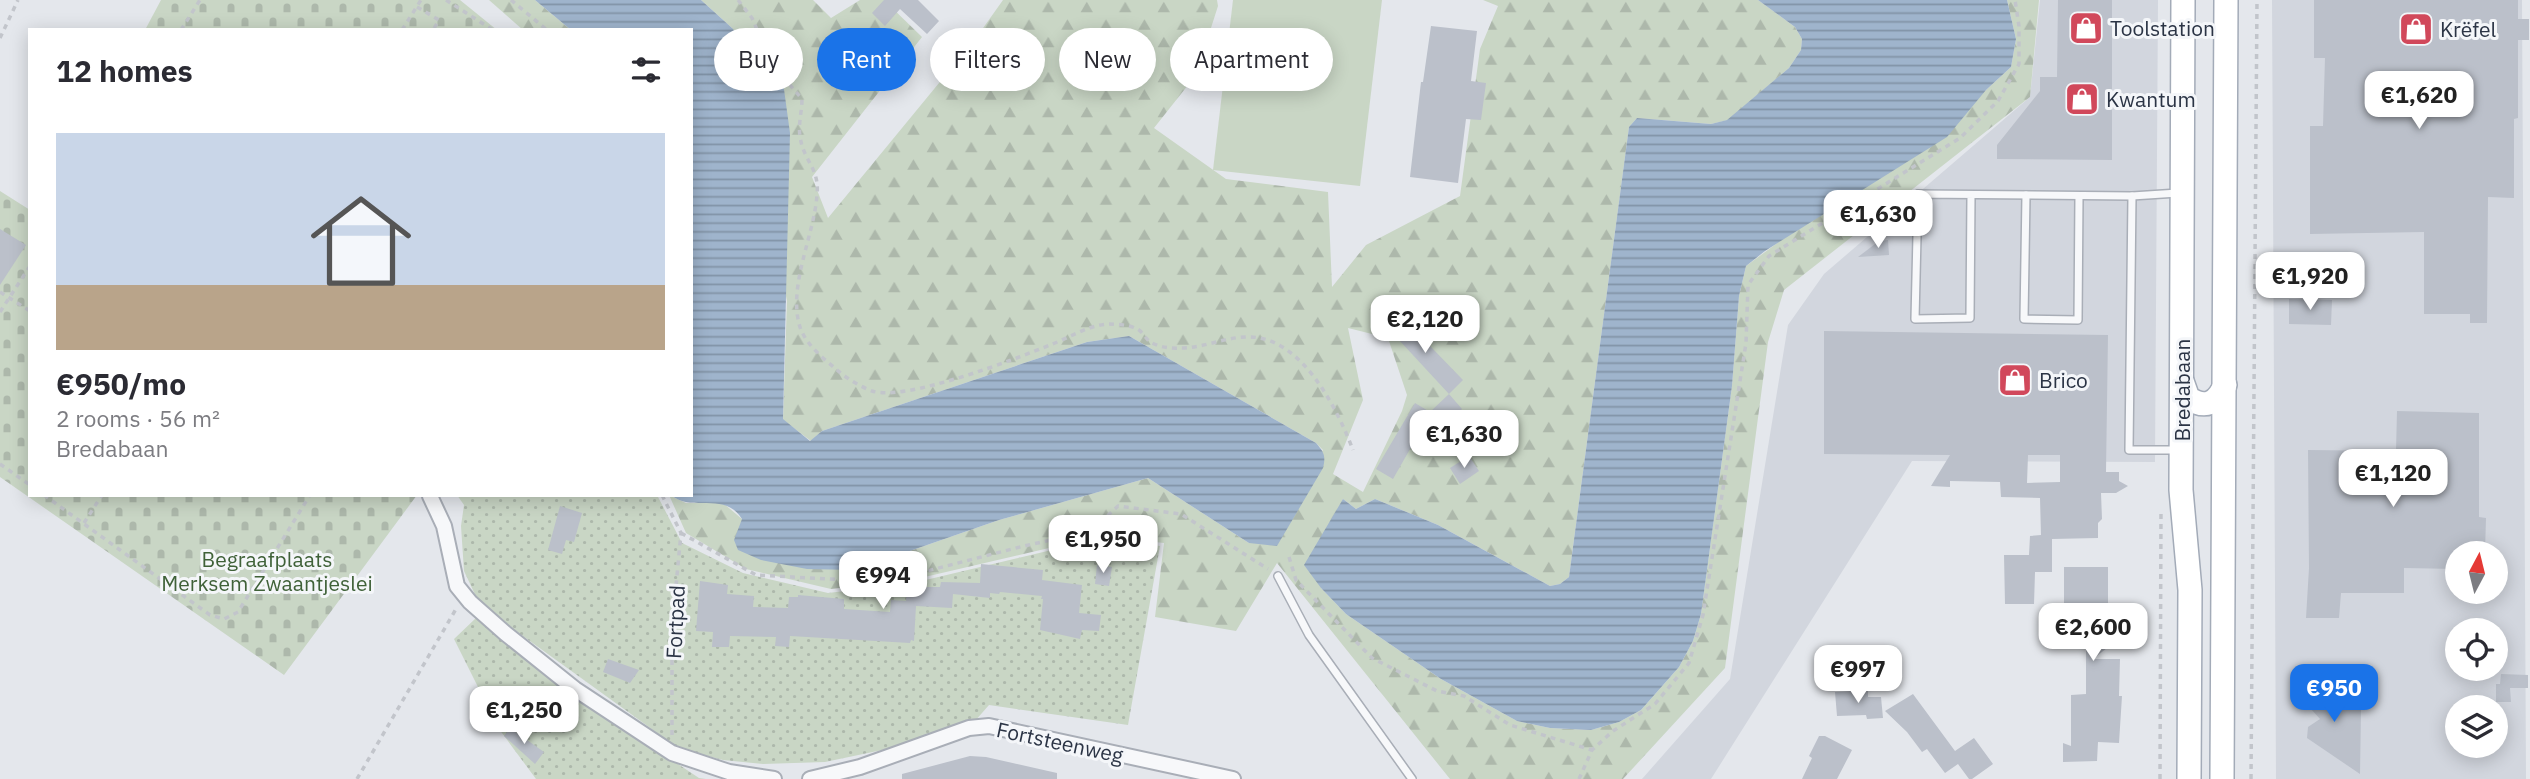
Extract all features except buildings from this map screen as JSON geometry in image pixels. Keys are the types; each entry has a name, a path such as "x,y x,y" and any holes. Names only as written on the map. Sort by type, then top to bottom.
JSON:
{"main road":[{"name":"Bredabaan","path":"2183,0 2181,490 2190,590 2189,779"},
{"name":"Bredabaan","path":"2222,779 2226,0"},
{"path":"2182,378 2188,398 2203,405 2213,403 2225,385"}],"street":[{"path":"430,497 444,526 457,586 470,602 575,689 672,753 729,772 774,779"},
{"name":"Fortsteenweg","path":"810,779 860,767 969,728 989,726 1233,779"}],"lane":[{"path":"1971,195 1970,318 1915,319 1918,194 2132,196 2182,193"},
{"path":"2026,195 2024,319 2078,320 2079,195"},
{"path":"2132,196 2129,450 2181,450"},
{"path":"1278,576 1309,635 1412,779"}],"path":[{"path":"0,38 18,0"},
{"path":"182,28 200,0"},
{"path":"403,28 421,0"},
{"path":"446,0 490,28"},
{"path":"511,0 545,28"},
{"path":"738,0 752,18 772,64 802,99 799,135 805,156 817,174 817,196 795,308 802,332 820,355 845,377 874,391 898,391 932,385 1050,345 1080,331 1108,324 1137,328 1151,343 1171,349 1199,348 1226,339 1250,336 1272,341 1298,358 1324,390 1342,421 1353,450"},
{"path":"1579,779 1592,750 1613,731 1654,704 1689,663 1703,615 1746,343 1748,285 1769,256 1960,138 1998,102 2019,64 2019,26 2015,0"},
{"path":"2251,779 2257,0"},
{"path":"417,7 439,20 434,28"},
{"path":"0,313 28,269"},
{"path":"0,292 28,310"},
{"path":"0,464 28,484"},
{"path":"47,497 210,615 224,619 238,612 309,497"},
{"path":"83,524 101,497"},
{"path":"663,497 681,533 756,575 884,582 1091,531 1118,506 1135,506 1181,514 1278,576"},
{"name":"Fortpad","path":"672,753 672,628 681,533"},
{"path":"1289,557 1296,580 1372,658 1437,691 1464,696 1510,725 1592,750"},
{"path":"357,779 456,609 470,602"}],"shaded area":[{"path":"2040,0 2158,0 2155,462 1912,461 1711,779 1642,779 1730,679 1788,325 1824,274 2030,97"},
{"path":"2272,0 2522,0 2526,779 2276,779"}],"green space":[{"path":"161,0 460,0 495,28 146,28"},
{"path":"489,0 535,0 569,28 521,28"},
{"path":"701,0 813,0 831,18 860,0 884,0 913,28 817,28 817,91 880,91 812,177 828,218 932,91 1045,91 1045,28 983,28 1003,0 1217,0 1218,6 1211,28 1170,28 1170,91 1183,91 1154,128 1226,179 1328,192 1332,287 1366,245 1460,196 1480,49 1498,6 1483,0 1758,0 1795,27 1802,39 1801,50 1789,68 1728,120 1711,124 1637,118 1629,127 1569,577 1560,584 1550,586 1438,525 1375,499 1356,509 1343,499 1321,588 1346,614 1441,679 1517,721 1550,728 1591,730 1619,722 1641,710 1679,667 1693,641 1701,614 1732,386 1739,296 1746,266 1986,90 2011,67 2016,39 2007,0 2039,0 2030,97 1784,290 1768,342 1725,668 1623,779 1450,779 1277,563 1236,631 1155,617 1164,543 1100,536 916,579 831,589 746,569 686,533 670,497 686,503 723,503 742,519 855,570 999,520 1148,478 1249,543 1323,450 1316,443 1129,336 1087,342 822,431 811,441 783,420 787,301 745,91 803,91 803,28 732,28","holes":["1348,328 1388,338 1407,395 1363,492 1333,474 1363,400"]},
{"path":"1233,0 1382,0 1360,186 1213,170 1222,91 1333,91 1333,28 1230,28"},
{"path":"916,31 922,37 916,45"},
{"name":"Begraafplaats Merksem Zwaantjeslei","path":"0,191 28,209 28,497 0,477"},
{"name":"Begraafplaats Merksem Zwaantjeslei","path":"29,497 416,497 284,675"},
{"path":"458,497 658,497 682,543 743,573 828,593 913,583 1098,539 1160,546 1128,725 989,705 975,721 887,749 825,762 763,764 723,760 678,748 480,605 464,571 461,526 464,505"},
{"path":"476,618 583,701 699,778 706,779 536,779 499,729 454,639"}],"water":[{"path":"535,0 701,0 732,28 714,28 714,91 784,91 790,133 783,419 810,441 822,431 1087,342 1129,336 1316,443 1321,449 1324,457 1323,468 1277,546 1249,543 1148,478 999,520 855,570 807,569 761,560 738,550 734,540 742,519 727,506 689,502 674,497 693,497 693,28 569,28"},
{"path":"1758,0 2007,0 2016,39 2011,67 1986,90 1947,137 1765,251 1746,266 1739,296 1732,386 1701,614 1693,641 1679,667 1641,710 1619,722 1591,730 1550,728 1517,721 1441,679 1346,614 1304,565 1343,499 1356,509 1375,499 1438,525 1550,586 1560,584 1569,577 1629,127 1637,118 1711,124 1727,120 1789,68 1801,50 1802,39 1795,27"}],"place":[{"name":"Toolstation","path":"2086,28"},
{"name":"Krëfel","path":"2416,29"},
{"name":"Kwantum","path":"2082,99"},
{"name":"Brico","path":"2015,380"}]}
